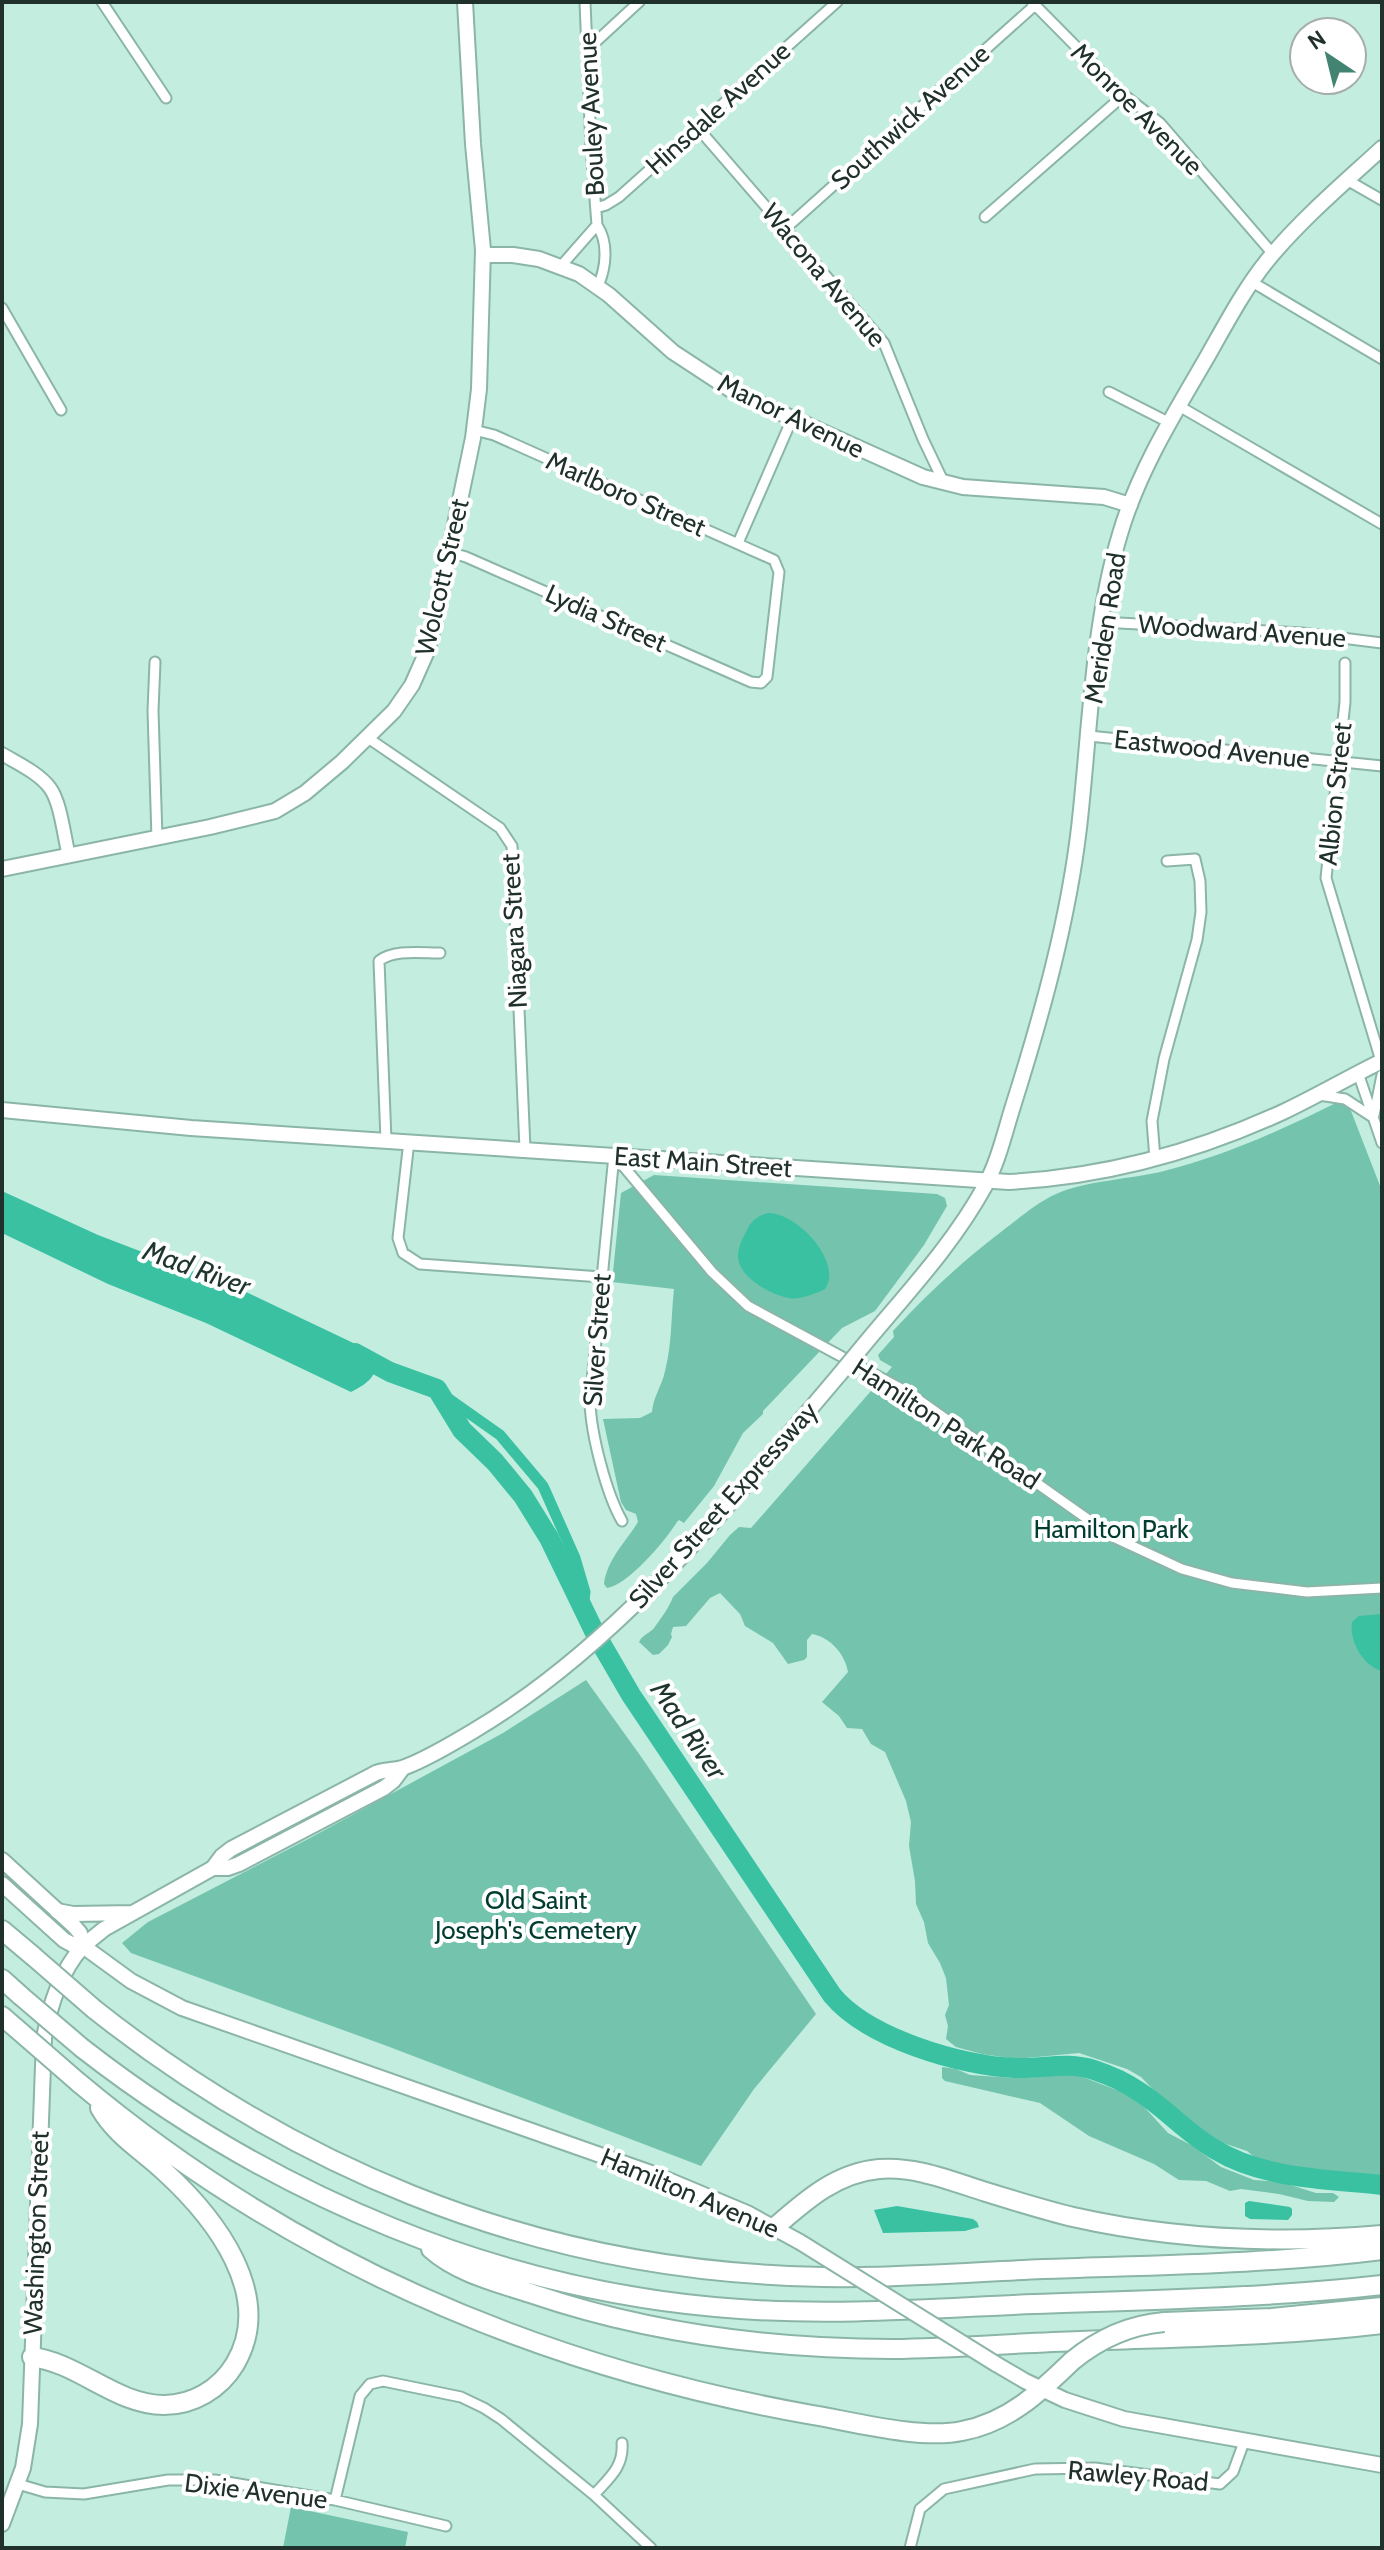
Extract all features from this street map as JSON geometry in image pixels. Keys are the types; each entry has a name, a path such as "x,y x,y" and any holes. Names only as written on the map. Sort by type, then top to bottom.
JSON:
{"highway":[{"path":"2,1930 94,2009 156,2056 289,2138 359,2173 434,2205 563,2245 628,2259 733,2272 844,2277 1259,2261 1382,2250"},
{"path":"2,1979 82,2048 162,2105 254,2162 332,2202 420,2239 564,2283 686,2304 774,2311 1261,2296 1382,2285"},
{"path":"2,2016 93,2095 197,2173 302,2239 381,2280 432,2304 576,2357 752,2403 929,2434 962,2432 991,2423 1021,2407 1093,2345 1136,2326 1272,2318 1382,2307"},
{"path":"32,2357 53,2362 135,2400 170,2405 196,2398 217,2386 236,2361 244,2340 247,2315 245,2292 236,2263 221,2235 184,2190 112,2126 93,2095"},
{"path":"775,2227 831,2183 859,2172 891,2168 936,2176 1076,2218 1146,2230 1249,2240 1382,2235"},
{"path":"420,2239 453,2265 582,2310 654,2327 775,2344 897,2349 1245,2335 1382,2324"}],"main road":[{"name":"Wolcott Street","path":"2,869 256,817 285,806 318,783 368,738 400,704 416,677 432,633 474,430 481,356 484,255 473,144 465,2"},
{"name":"Meriden Road","path":"987,1182 1032,1046 1068,901 1077,849 1101,622 1112,562 1130,505 1179,406 1252,282 1273,254 1382,148"},
{"name":"Manor Avenue","path":"484,255 513,255 561,266 598,286 691,365 744,398 923,477 986,489 1104,497 1130,505"},
{"name":"East Main Street","path":"2,1110 191,1128 987,1182 1027,1181 1086,1174 1155,1159 1218,1139 1382,1061"},
{"name":"Silver Street Expressway","path":"83,1946 104,1929 213,1868 234,1867 384,1788 402,1769 513,1706 587,1649 692,1544 839,1375 946,1248 987,1182"},
{"path":"2,1860 77,1930 83,1946 75,1946 64,1940 2,1884"},
{"path":"57,1911 73,1914 134,1913"},
{"name":"Hamilton Avenue","path":"83,1946 131,1981 182,2008 641,2169 775,2227 996,2364 1079,2406 1124,2419 1382,2465"},
{"name":"Washington Street","path":"2,2524 18,2484 30,2424 44,2038 59,1984 70,1962 83,1946"}],"street":[{"path":"102,2 166,98"},
{"name":"Bouley Avenue","path":"585,2 591,147 597,225 603,236 605,264 598,286"},
{"path":"588,49 639,2"},
{"name":"Hinsdale Avenue","path":"596,208 619,197 837,2"},
{"name":"Monroe Avenue","path":"1033,4 1124,95 1160,123 1273,254"},
{"name":"Southwick Avenue","path":"786,228 1033,4"},
{"path":"985,217 1124,95"},
{"name":"Wacona Avenue","path":"697,127 884,343 944,483"},
{"path":"1347,180 1382,200"},
{"name":"Bouley Avenue","path":"561,266 597,225"},
{"path":"1252,282 1382,359"},
{"path":"2,308 61,410"},
{"path":"1109,392 1170,423"},
{"path":"1179,406 1382,524"},
{"path":"738,543 792,419"},
{"name":"Marlboro Street","path":"474,430 494,435 776,562 779,572 768,673 763,682"},
{"name":"Lydia Street","path":"449,552 751,682 763,682"},
{"name":"Woodward Avenue","path":"1101,622 1302,633 1382,643"},
{"path":"155,662 153,711 157,838"},
{"name":"Albion Street","path":"1345,663 1345,702 1326,878 1382,1061"},
{"name":"Eastwood Avenue","path":"1089,736 1382,766"},
{"name":"Niagara Street","path":"368,738 500,828 512,846 525,1149"},
{"path":"2,754 51,788 69,856"},
{"path":"1155,1159 1152,1121 1164,1059 1197,940 1201,912 1200,881 1195,859 1167,861"},
{"path":"386,1140 379,961 398,954 440,953"},
{"path":"1358,1073 1382,1143"},
{"path":"1373,1119 1382,1075"},
{"path":"1317,1094 1345,1099 1373,1119"},
{"path":"409,1141 398,1238 403,1253 420,1264 601,1277"},
{"name":"Silver Street","path":"614,1155 591,1374 590,1411 613,1503 622,1521"},
{"name":"Hamilton Park Road","path":"614,1155 712,1272 748,1306 909,1393 1091,1523 1132,1547 1182,1569 1232,1583 1307,1592 1382,1588"},
{"path":"335,2500 360,2396 370,2384 383,2381 461,2397 484,2408 594,2495 651,2548"},
{"name":"Rawley Road","path":"910,2548 920,2509 944,2489 1035,2469 1095,2468 1220,2484 1233,2472 1244,2442"},
{"path":"594,2495 618,2467 623,2456 622,2443"},
{"name":"Dixie Avenue","path":"18,2484 45,2492 84,2494 168,2480 215,2480 335,2500 446,2526"}],"green space":[{"name":"Hamilton Park","path":"1346,1098 1382,1191 1382,2187 1287,2179 1247,2165 1253,2156 1247,2151 1214,2140 1182,2119 1141,2077 1127,2069 1079,2053 1016,2059 956,2047 946,2039 948,2026 945,2015 949,2005 946,1978 928,1943 916,1904 909,1846 911,1822 906,1801 885,1752 871,1744 862,1729 847,1728 839,1716 822,1702 848,1672 840,1653 831,1643 812,1634 807,1640 807,1657 788,1664 773,1643 745,1626 740,1614 720,1593 710,1598 686,1626 673,1627 668,1645 659,1654 653,1655 639,1642 654,1628 673,1597 730,1535 739,1527 751,1528 892,1367 880,1360 878,1355 894,1337 893,1331 947,1277 1006,1228 1056,1194 1094,1183 1164,1171 1211,1157 1280,1130"},
{"path":"654,1175 937,1194 945,1198 947,1206 924,1245 875,1311 842,1328 743,1433 714,1486 684,1523 679,1520 635,1571 607,1588 604,1584 609,1567 638,1522 636,1514 626,1510 621,1502 603,1419 640,1418 652,1412 664,1376 670,1341 674,1289 612,1282 621,1193"},
{"name":"Old Saint Joseph's Cemetery","path":"586,1680 816,2014 754,2089 701,2166 387,2046 131,1953 122,1943 148,1922 503,1733"},
{"path":"942,2067 970,2075 1014,2078 1036,2077 1056,2070 1067,2071 1135,2097 1168,2133 1221,2167 1254,2180 1281,2182 1339,2197 1334,2202 1308,2201 1241,2189 1230,2191 1206,2181 1179,2180 1154,2164 1089,2136 1040,2103 945,2081"},
{"path":"291,2507 408,2532 405,2548 283,2548"}],"shaded area":[{"path":"2,1191 98,1235 244,1291 368,1350 376,1359 373,1375 351,1392 206,1323 108,1284 2,1233"},
{"path":"769,1213 793,1222 815,1242 828,1266 829,1278 825,1289 812,1295 789,1298 765,1289 743,1271 738,1256 742,1241 752,1222"},
{"path":"1382,1614 1382,1671 1369,1664 1359,1652 1353,1637 1352,1622 1359,1616"},
{"path":"1245,2203 1290,2207 1292,2215 1288,2220 1250,2219 1245,2216"},
{"path":"897,2206 973,2219 979,2227 965,2231 883,2233 874,2210"}],"waterway":[{"name":"Mad River","path":"355,1353 390,1372 437,1389 462,1430 495,1462 523,1496 549,1538 595,1633 631,1695 832,1995 848,2010 868,2024 916,2047 969,2062 1015,2068 1074,2066 1105,2074 1148,2098 1205,2144 1254,2167 1296,2176 1382,2185"},
{"path":"439,1392 500,1435 543,1486 575,1558 585,1592 583,1609"}]}
